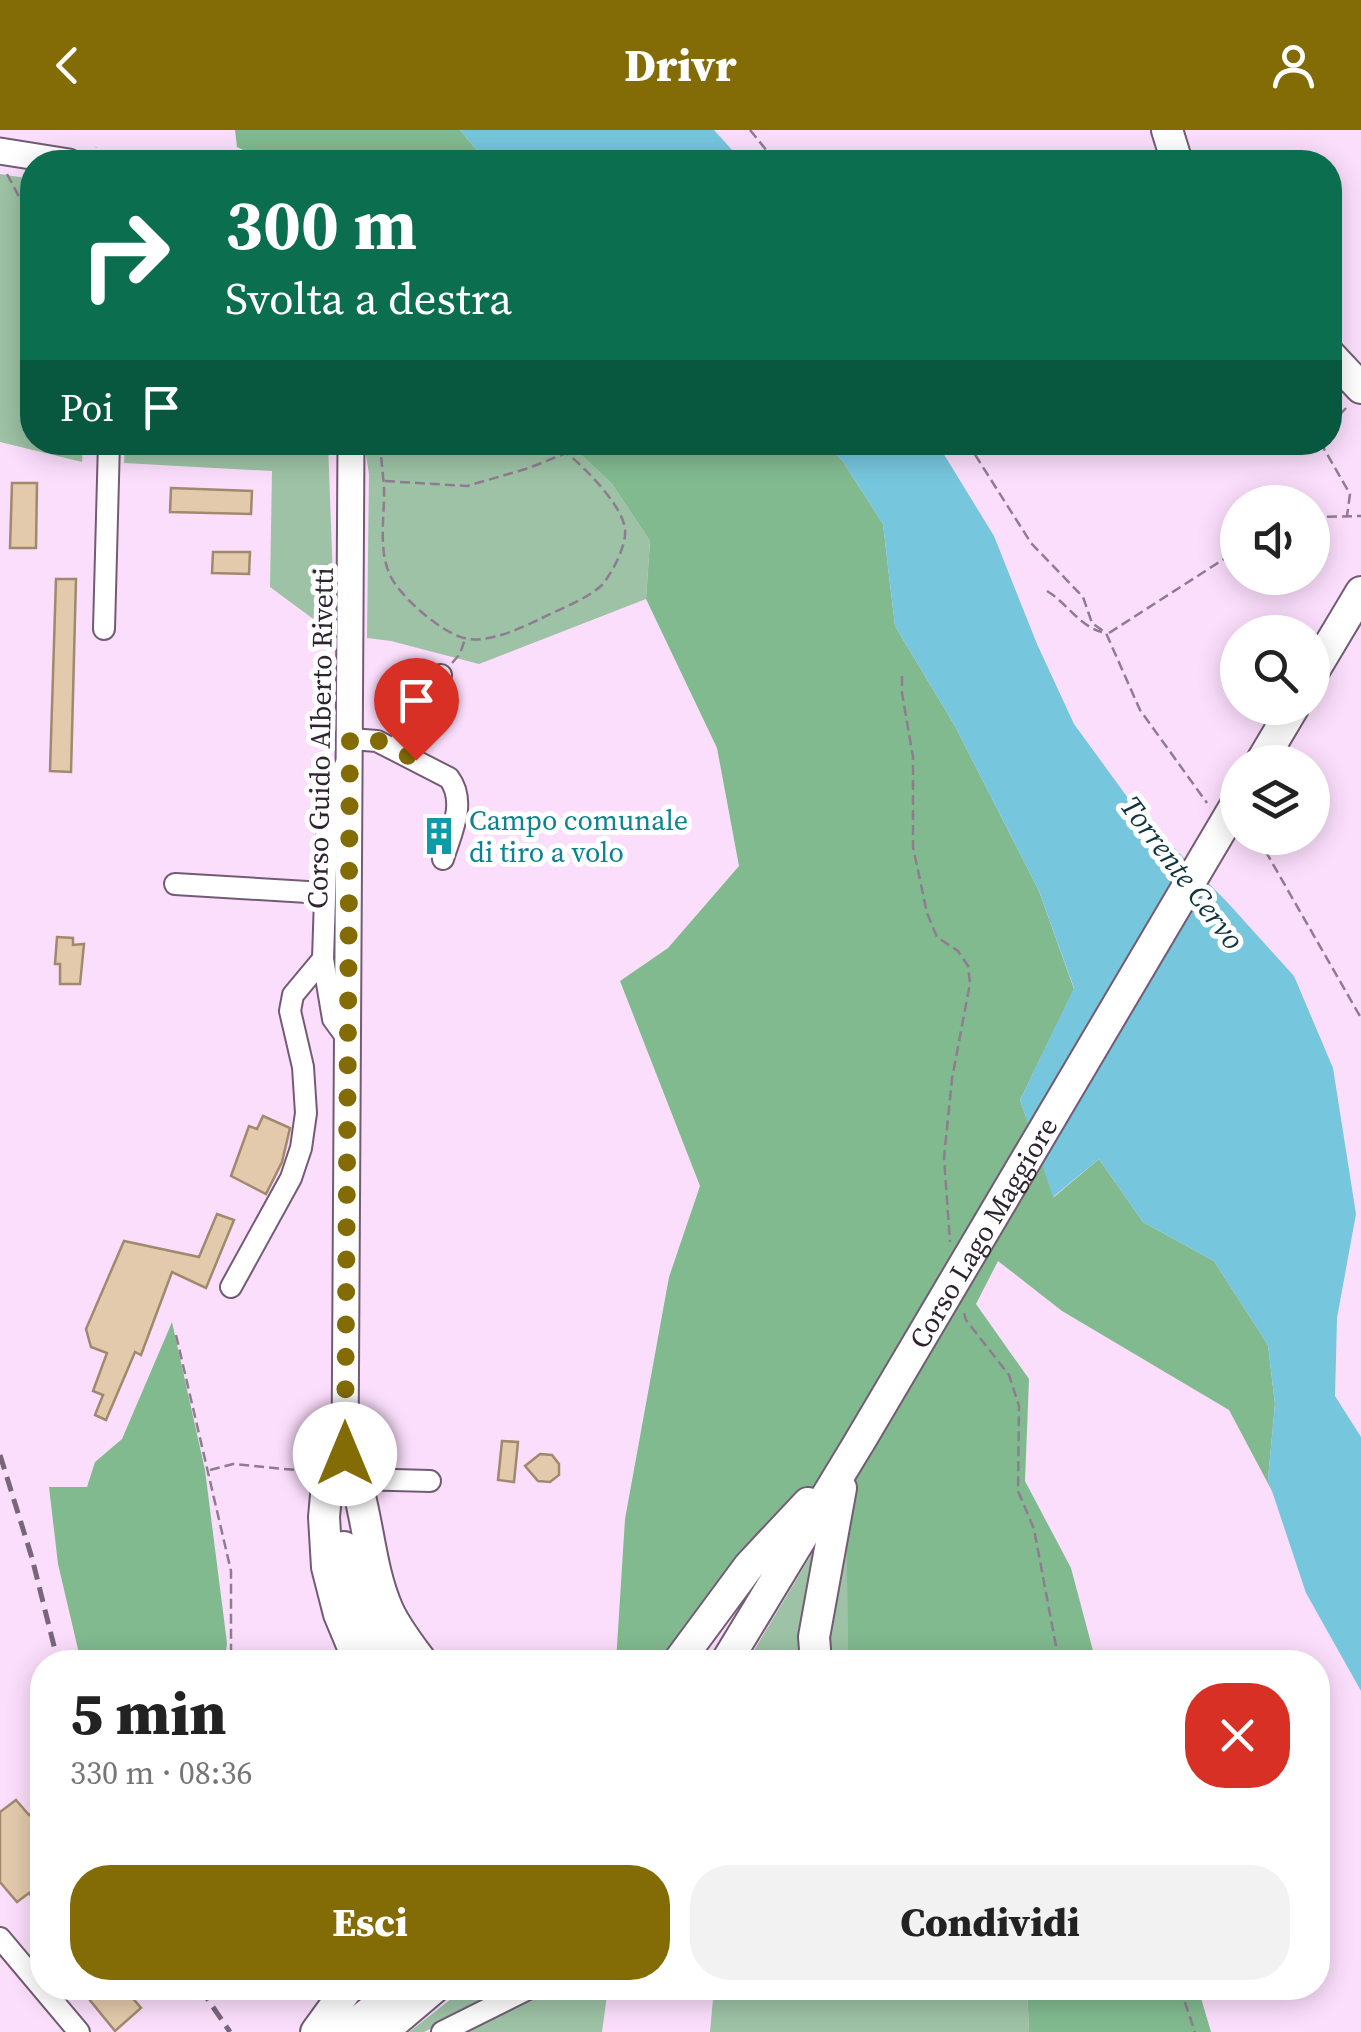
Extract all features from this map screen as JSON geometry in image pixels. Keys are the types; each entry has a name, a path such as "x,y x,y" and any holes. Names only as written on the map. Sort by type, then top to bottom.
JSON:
{"highway":[{"path":"1342,354 1358,385"},
{"path":"1330,644 1361,592"},
{"name":"Corso Lago Maggiore","path":"733,1650 848,1460 1220,815"},
{"path":"687,1650 749,1566 848,1460"},
{"path":"815,1650 832,1526 848,1460"},
{"path":"343,1469 324,1517 326,1567 354,1650"},
{"path":"343,1469 341,1530 350,1575 366,1622 381,1650"},
{"path":"343,1469 360,1507 389,1612 414,1650"},
{"path":"316,2032 339,2000"},
{"path":"345,2032 420,2000"}],"main road":[{"name":"Corso Guido Alberto Rivetti","path":"343,1469 350,455"}],"street":[{"path":"104,629 108,455"},
{"path":"396,750 418,703 441,675"},
{"path":"347,1038 333,1019 323,960 328,807 351,745 377,740 449,778 457,788 458,811 443,859"},
{"path":"175,884 324,894"},
{"path":"231,1286 291,1178 301,1148 306,1113 304,1068 290,1011 293,995 323,960"},
{"path":"343,1469 430,1481"},
{"path":"0,1938 30,1974"},
{"path":"52,2000 79,2032"},
{"path":"442,2032 506,2000"}],"path":[{"path":"750,130 766,150"},
{"path":"3,152 7,179 20,201"},
{"path":"1342,408 1358,385"},
{"path":"381,455 382,540 390,576 407,601 465,639 520,629 565,607 601,585 619,556 626,529 614,504 569,455"},
{"path":"383,481 467,486 562,455"},
{"path":"975,455 1030,543 1083,597 1092,622 1106,633 1140,710 1204,800 1220,804"},
{"path":"1328,455 1350,494 1347,516"},
{"path":"1330,517 1361,516"},
{"path":"1047,592 1062,600 1089,628 1113,634 1220,562"},
{"path":"441,675 460,654 465,639"},
{"path":"902,676 913,757 913,847 923,897 937,938 958,951 968,966 970,983 952,1079 944,1158 950,1242"},
{"path":"1268,855 1361,1018"},
{"path":"962,1305 966,1320 1008,1375 1019,1406 1018,1491 1034,1530 1057,1650"},
{"path":"176,1335 231,1570 231,1650"},
{"path":"210,1470 233,1464 343,1469"},
{"path":"1184,2000 1195,2032"}],"green space":[{"path":"235,130 460,130 477,150 243,150 237,147"},
{"path":"0,174 20,177 20,447 0,442"},
{"path":"53,455 82,455 82,462"},
{"path":"124,455 328,455 335,635 270,587 272,471 124,463"},
{"path":"366,455 582,455 612,484 650,541 646,599 479,664 367,638"},
{"path":"582,455 836,455 842,460 883,524 895,626 955,726 1039,891 1074,989 1020,1100 1054,1197 1099,1159 1143,1222 1214,1261 1268,1345 1275,1404 1268,1479 1273,1493 1229,1410 1062,1311 998,1261 976,1304 1029,1379 1025,1481 1071,1568 1093,1650 848,1650 846,1495 672,1650 617,1650 625,1519 669,1277 700,1186 620,981 668,948 739,866 717,748 646,599 650,541 612,484"},
{"path":"172,1322 205,1470 226,1650 78,1650 58,1564 49,1487 87,1487 95,1462 122,1439"},
{"path":"847,1495 848,1650 754,1650"},
{"path":"450,2000 606,2000 602,2032 438,2032 444,2022 424,2032 409,2032"},
{"path":"713,2000 1028,2000 1029,2032 710,2032"},
{"path":"1028,2000 1202,2000 1211,2032 1029,2032"}],"water":[{"path":"460,130 714,130 732,150 477,150"},
{"name":"Torrente Cervo","path":"836,455 944,455 994,536 1074,724 1136,809 1294,976 1333,1068 1356,1214 1337,1318 1335,1396 1361,1437 1361,1691 1306,1593 1268,1479 1275,1404 1268,1345 1214,1261 1143,1222 1099,1159 1053,1197 1020,1100 1074,988 1039,891 955,726 895,626 883,524"}],"building":[{"path":"12,483 37,483 36,548 10,548"},
{"path":"171,488 252,491 251,514 170,512"},
{"path":"213,552 250,552 249,574 212,573"},
{"path":"56,579 76,579 71,772 50,771"},
{"path":"57,937 73,938 73,945 84,944 80,984 60,984 60,964 55,964"},
{"path":"263,1116 290,1128 282,1162 266,1194 231,1176 249,1126 257,1129"},
{"path":"217,1214 234,1220 206,1288 172,1272 141,1355 135,1352 106,1420 95,1415 103,1395 93,1391 107,1353 91,1347 86,1329 124,1241 199,1257"},
{"path":"502,1441 518,1442 514,1482 498,1480"},
{"path":"540,1454 552,1455 559,1464 559,1475 550,1482 538,1481 525,1466"},
{"path":"16,1800 30,1814 30,1894 17,1902 0,1882 0,1812"},
{"path":"90,2000 134,2000 141,2008 115,2031"}],"railway":[{"path":"0,1455 55,1650"},
{"path":"208,2000 230,2032"}],"place":[{"name":"Campo comunale di tiro a volo","path":"439,836"}],"route":[{"path":"345,1454 350,738 377,740 416,760"}]}
